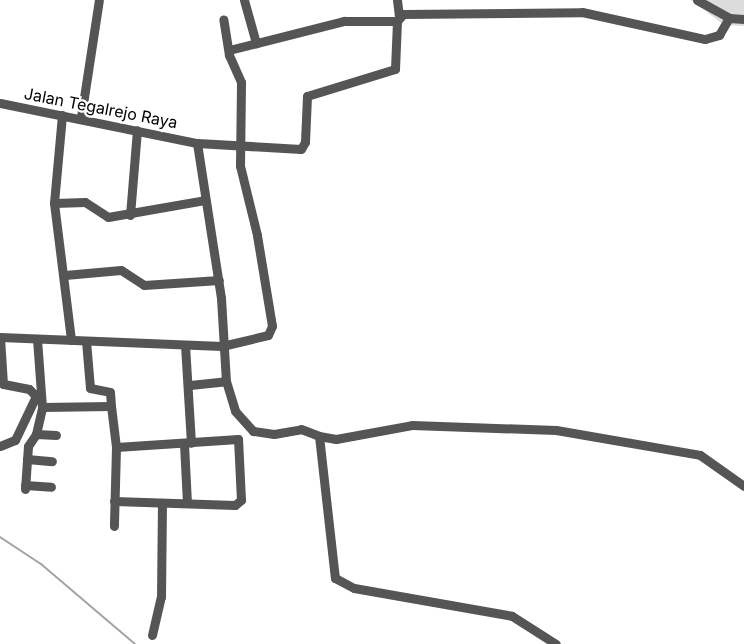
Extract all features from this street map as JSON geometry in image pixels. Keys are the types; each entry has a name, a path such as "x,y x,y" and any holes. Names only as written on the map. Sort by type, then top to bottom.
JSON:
{"street":[{"path":"81,117 99,0"},
{"path":"244,0 256,43"},
{"path":"397,0 398,19"},
{"path":"697,0 729,18 744,19"},
{"path":"228,50 344,21 398,19 460,10 582,12 705,39 719,36 729,18"},
{"path":"0,446 12,444 36,398 29,389 3,384 0,337 222,346 264,340 272,326 238,146 241,82 228,50 223,19"},
{"name":"Jalan Tegalrejo Raya","path":"0,104 81,117 197,143 302,148 307,96 395,69 398,19"},
{"path":"62,115 54,203 65,275 71,340"},
{"path":"130,215 137,130"},
{"path":"197,143 219,280 222,346 226,381 235,411 246,426 274,434 301,429 319,436 336,439 412,425 556,430 700,455 744,486"},
{"path":"54,203 85,202 108,217 130,215 205,200"},
{"path":"65,275 121,270 144,285 219,280"},
{"path":"37,338 42,408 36,434 28,446 25,487 51,487"},
{"path":"86,341 90,388 110,392 116,447 114,526"},
{"path":"186,345 190,384 187,503"},
{"path":"190,384 226,381"},
{"path":"42,408 111,406"},
{"path":"114,501 240,504 238,439 246,426"},
{"path":"36,434 56,435"},
{"path":"319,436 332,574 339,583 512,616 556,644"},
{"path":"116,447 238,439"},
{"path":"27,460 52,460"},
{"path":"152,635 161,597 162,503"}],"shaded area":[{"path":"691,0 744,0 744,26 724,25"}],"waterway":[{"path":"0,537 41,564 135,644"}]}
